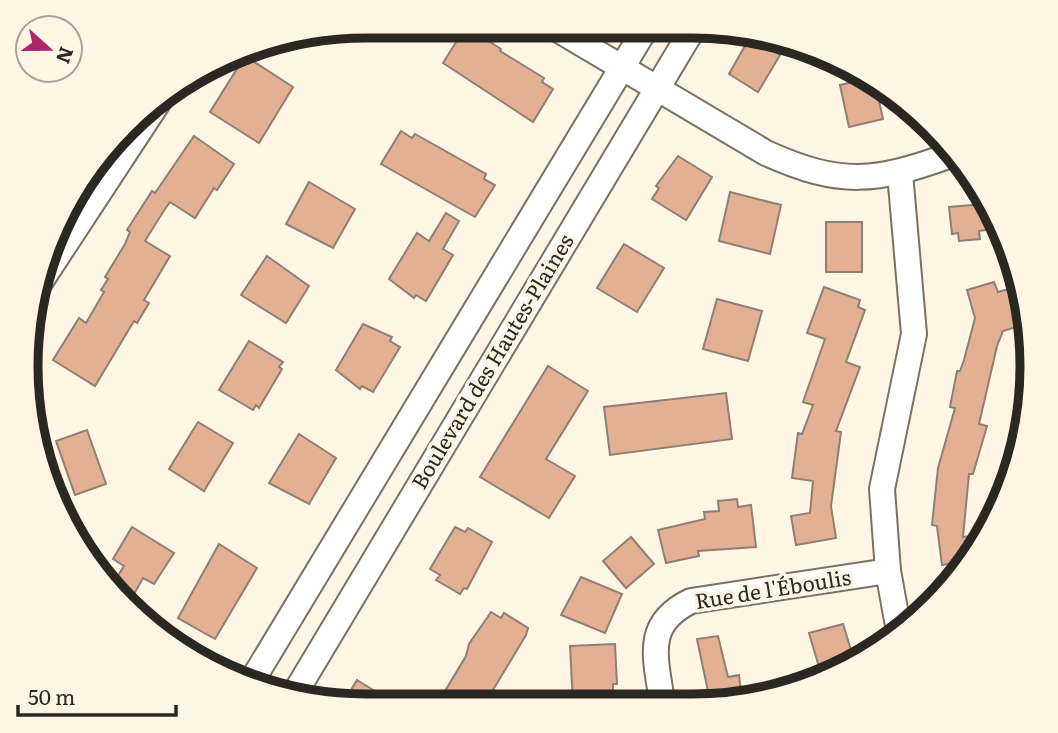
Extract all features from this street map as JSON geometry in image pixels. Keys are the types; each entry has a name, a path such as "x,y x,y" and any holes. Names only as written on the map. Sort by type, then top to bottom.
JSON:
{"street":[{"path":"572,38 766,153 800,168 864,178 900,173 944,157"},
{"name":"Boulevard des Hautes-Plaines","path":"255,675 640,38"},
{"name":"Boulevard des Hautes-Plaines","path":"299,687 687,38"},
{"path":"61,246 111,161"},
{"path":"897,622 888,572 882,489 914,334 900,173"},
{"name":"Rue de l'Éboulis","path":"661,694 655,654 656,636 663,621 675,609 691,601 888,572"}],"building":[{"path":"459,38 484,38 544,78 542,82 553,89 533,122 443,63"},
{"path":"746,43 769,48 780,55 758,92 729,74"},
{"path":"251,60 293,87 259,143 210,112 240,63"},
{"path":"855,81 878,97 883,119 849,127 840,85"},
{"path":"401,131 412,138 415,134 486,174 484,179 495,185 475,217 381,164"},
{"path":"194,136 234,164 217,190 214,188 195,218 170,202 163,212 145,241 170,256 144,300 149,303 137,323 134,321 95,386 53,360 79,318 86,323 104,292 101,290 108,279 105,277 125,244 130,232 127,230 152,191 155,193"},
{"path":"678,156 712,177 686,220 652,199 659,188 656,186"},
{"path":"309,182 355,209 333,248 286,224"},
{"path":"730,192 781,205 770,254 719,241"},
{"path":"977,205 986,221 987,230 979,231 980,239 959,241 958,233 952,234 949,207"},
{"path":"446,213 459,221 443,249 453,255 426,301 416,295 414,298 389,279 417,233 429,241"},
{"path":"826,222 862,222 862,272 826,272"},
{"path":"624,244 664,268 637,312 597,288"},
{"path":"267,256 309,286 286,323 241,295"},
{"path":"994,282 998,292 1010,289 1017,327 1003,331 997,346 979,424 987,426 973,474 969,474 963,537 973,535 949,570 948,564 942,565 937,526 932,525 938,468 955,408 950,407 957,371 960,371 964,360 975,318 967,290"},
{"path":"824,287 860,300 858,307 865,310 846,362 860,367 836,431 841,432 831,506 836,538 796,545 791,516 810,513 813,481 792,478 798,433 802,434 813,405 803,402 825,339 807,333"},
{"path":"717,299 762,311 748,361 703,349"},
{"path":"363,324 392,337 390,341 400,347 373,392 362,386 360,389 336,370"},
{"path":"249,341 283,362 279,367 282,369 259,408 256,405 253,410 219,390"},
{"path":"548,366 588,391 546,459 575,476 549,518 480,477"},
{"path":"726,393 732,439 610,455 604,407"},
{"path":"198,422 233,443 204,491 169,469"},
{"path":"87,430 106,484 75,495 56,441"},
{"path":"299,434 336,458 309,504 269,483"},
{"path":"737,499 738,507 751,505 756,547 698,551 699,556 666,563 658,530 705,519 704,512 719,511 718,501"},
{"path":"132,527 174,553 154,584 143,578 134,594 116,578 124,566 113,559"},
{"path":"455,527 465,532 468,528 492,542 467,589 464,588 460,594 436,580 440,575 430,569"},
{"path":"631,537 654,564 626,588 603,561"},
{"path":"219,544 257,568 215,639 178,618"},
{"path":"581,577 622,594 605,633 561,615"},
{"path":"491,612 501,618 504,613 528,628 491,694 443,694 466,656 469,644"},
{"path":"843,624 852,653 819,667 809,633"},
{"path":"718,636 728,677 739,675 741,691 709,694 697,639"},
{"path":"615,644 617,684 613,684 613,694 573,694 570,646"},
{"path":"357,680 380,694 366,694 349,694"}]}
